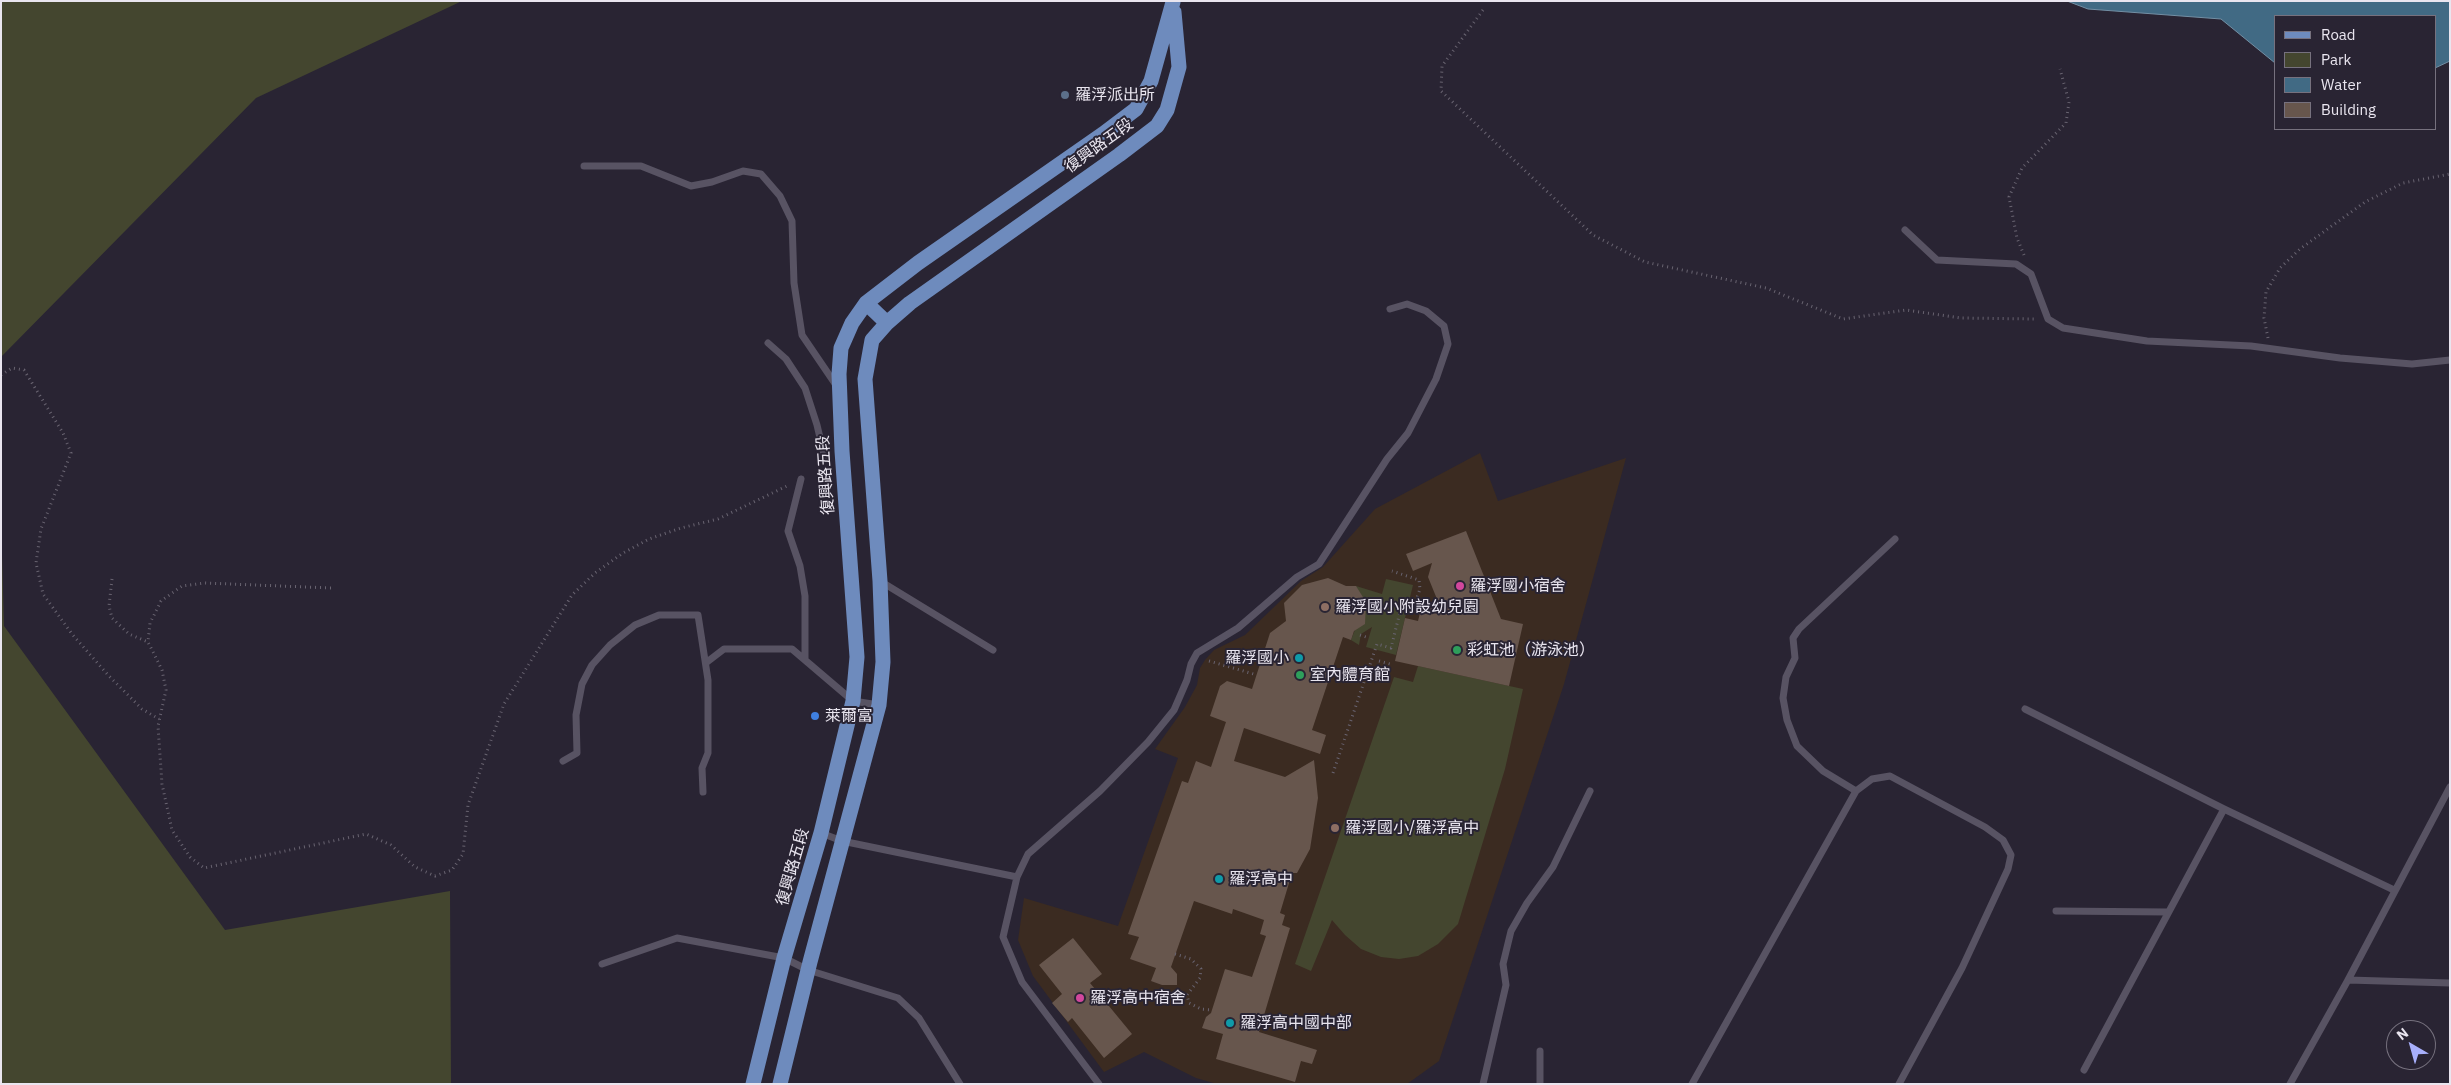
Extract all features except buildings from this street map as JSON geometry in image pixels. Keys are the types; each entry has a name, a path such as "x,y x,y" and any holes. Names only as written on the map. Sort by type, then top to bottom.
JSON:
{"main road":[{"name":"復興路五段","path":"753,1084 784,958 821,833 853,701 857,657 842,451 839,389 841,348 852,323 866,303 918,263 1136,109 1152,80 1173,2"},
{"name":"復興路五段","path":"780,1084 808,970 879,706 882,662 880,581 865,379 872,340 887,323 910,303 1157,126 1167,110 1179,67 1173,2"},
{"path":"1057,166 1067,190"},
{"path":"866,303 887,323"}],"lane":[{"path":"584,166 641,166 691,186 712,182 743,171 760,174 780,196 792,221 794,283 802,335 839,389"},
{"path":"1905,230 1937,260 2016,264 2031,274 2048,319 2064,328 2147,340 2271,348 2340,358 2412,364 2450,360"},
{"path":"1099,1084 1022,982 1003,937 1016,877 1028,854 1100,791 1148,742 1174,710 1195,656 1207,646 1238,628 1297,578 1319,564 1387,459 1408,433 1436,379 1448,344 1444,326 1426,311 1407,304 1390,309"},
{"path":"768,343 786,359 805,388 817,425 825,459"},
{"path":"801,479 788,531 800,566 805,596 805,658"},
{"path":"1856,791 1823,771 1797,746 1787,720 1784,691 1786,677 1795,658 1793,638 1799,629 1895,539"},
{"path":"880,581 993,650"},
{"path":"563,761 577,754 576,715 582,684 592,665 610,645 635,625 660,615 698,616 706,662 708,753 702,768 703,792"},
{"path":"706,662 724,649 792,649 805,658 853,701 879,706"},
{"path":"2026,709 2224,809 2394,890"},
{"path":"1692,1084 1856,791 1872,779 1890,776 1985,827 2003,840 2011,855 2008,869 1962,968 1898,1084"},
{"path":"2290,1084 2348,980 2450,786"},
{"path":"1483,1084 1506,985 1503,964 1511,931 1527,903 1553,867 1590,792"},
{"path":"2084,1070 2224,809"},
{"path":"821,833 842,841 1016,877"},
{"path":"2056,911 2168,912"},
{"path":"602,964 677,938 784,958 808,970 898,998 919,1018 960,1084"},
{"path":"2348,980 2450,984"},
{"path":"1540,1051 1540,1084"}],"path":[{"path":"1483,10 1442,66 1441,92 1593,235 1645,262 1766,288 1843,319 1906,310 1961,318 2048,319"},
{"path":"2031,274 2017,238 2009,197 2022,168 2066,123 2069,102 2060,69"},
{"path":"2271,348 2264,318 2266,292 2280,268 2320,234 2365,202 2403,183 2450,174"},
{"path":"1,375 12,368 24,370 63,433 71,453 41,529 36,563 43,594 72,634 109,676 142,709 159,719"},
{"path":"330,588 205,583 182,586 161,601 150,623 148,642 162,670 166,690 159,719 162,784 172,830 190,857 204,868 366,834 391,845 415,867 435,876 452,870 463,854 468,805 504,704 572,595 595,573 623,553 649,539 681,528 718,520 801,479"},
{"path":"1334,773 1377,644 1391,648 1401,608 1412,612 1420,589 1419,580 1392,571"},
{"path":"112,579 108,606 112,618 129,634 148,642"},
{"path":"1360,636 1369,638"},
{"path":"1195,656 1257,675"},
{"path":"1379,661 1390,664"},
{"path":"1176,954 1191,959 1201,969 1200,978 1187,995 1189,1002 1201,1008 1212,1010"}],"shaded area":[{"name":"羅浮國小/羅浮高中","path":"1480,453 1498,501 1626,458 1564,684 1439,1061 1407,1084 1217,1084 1196,1078 1144,1052 1104,1072 1033,976 1018,940 1024,898 1118,926 1178,758 1155,749 1185,707 1197,685 1200,668 1205,660 1214,650 1245,635 1301,581 1323,567 1375,509"}],"green space":[{"path":"1,1 462,1 256,98 1,357"},
{"path":"1,518 4,626 225,930 450,891 451,1084 1,1084"},
{"path":"1386,579 1413,585 1396,655 1366,647 1372,627 1361,634 1359,645 1351,640 1366,601 1358,599 1356,586 1382,594"},
{"path":"1418,666 1523,689 1505,769 1458,924 1438,944 1418,956 1399,959 1381,957 1361,949 1332,920 1311,971 1295,964 1394,677 1413,682"}],"water":[{"path":"2067,1 2450,1 2450,61 2436,68 2436,15 2274,15 2274,62 2221,19 2088,9"}],"place":[{"name":"羅浮派出所","path":"1065,95"},
{"name":"羅浮國小宿舍","path":"1460,586"},
{"name":"羅浮國小附設幼兒園","path":"1325,607"},
{"name":"彩虹池（游泳池）","path":"1457,650"},
{"name":"羅浮國小","path":"1299,658"},
{"name":"室內體育館","path":"1300,675"},
{"name":"萊爾富","path":"815,716"},
{"name":"羅浮國小/羅浮高中","path":"1335,828"},
{"name":"羅浮高中","path":"1219,879"},
{"name":"羅浮高中宿舍","path":"1080,998"},
{"name":"羅浮高中國中部","path":"1230,1023"}]}
